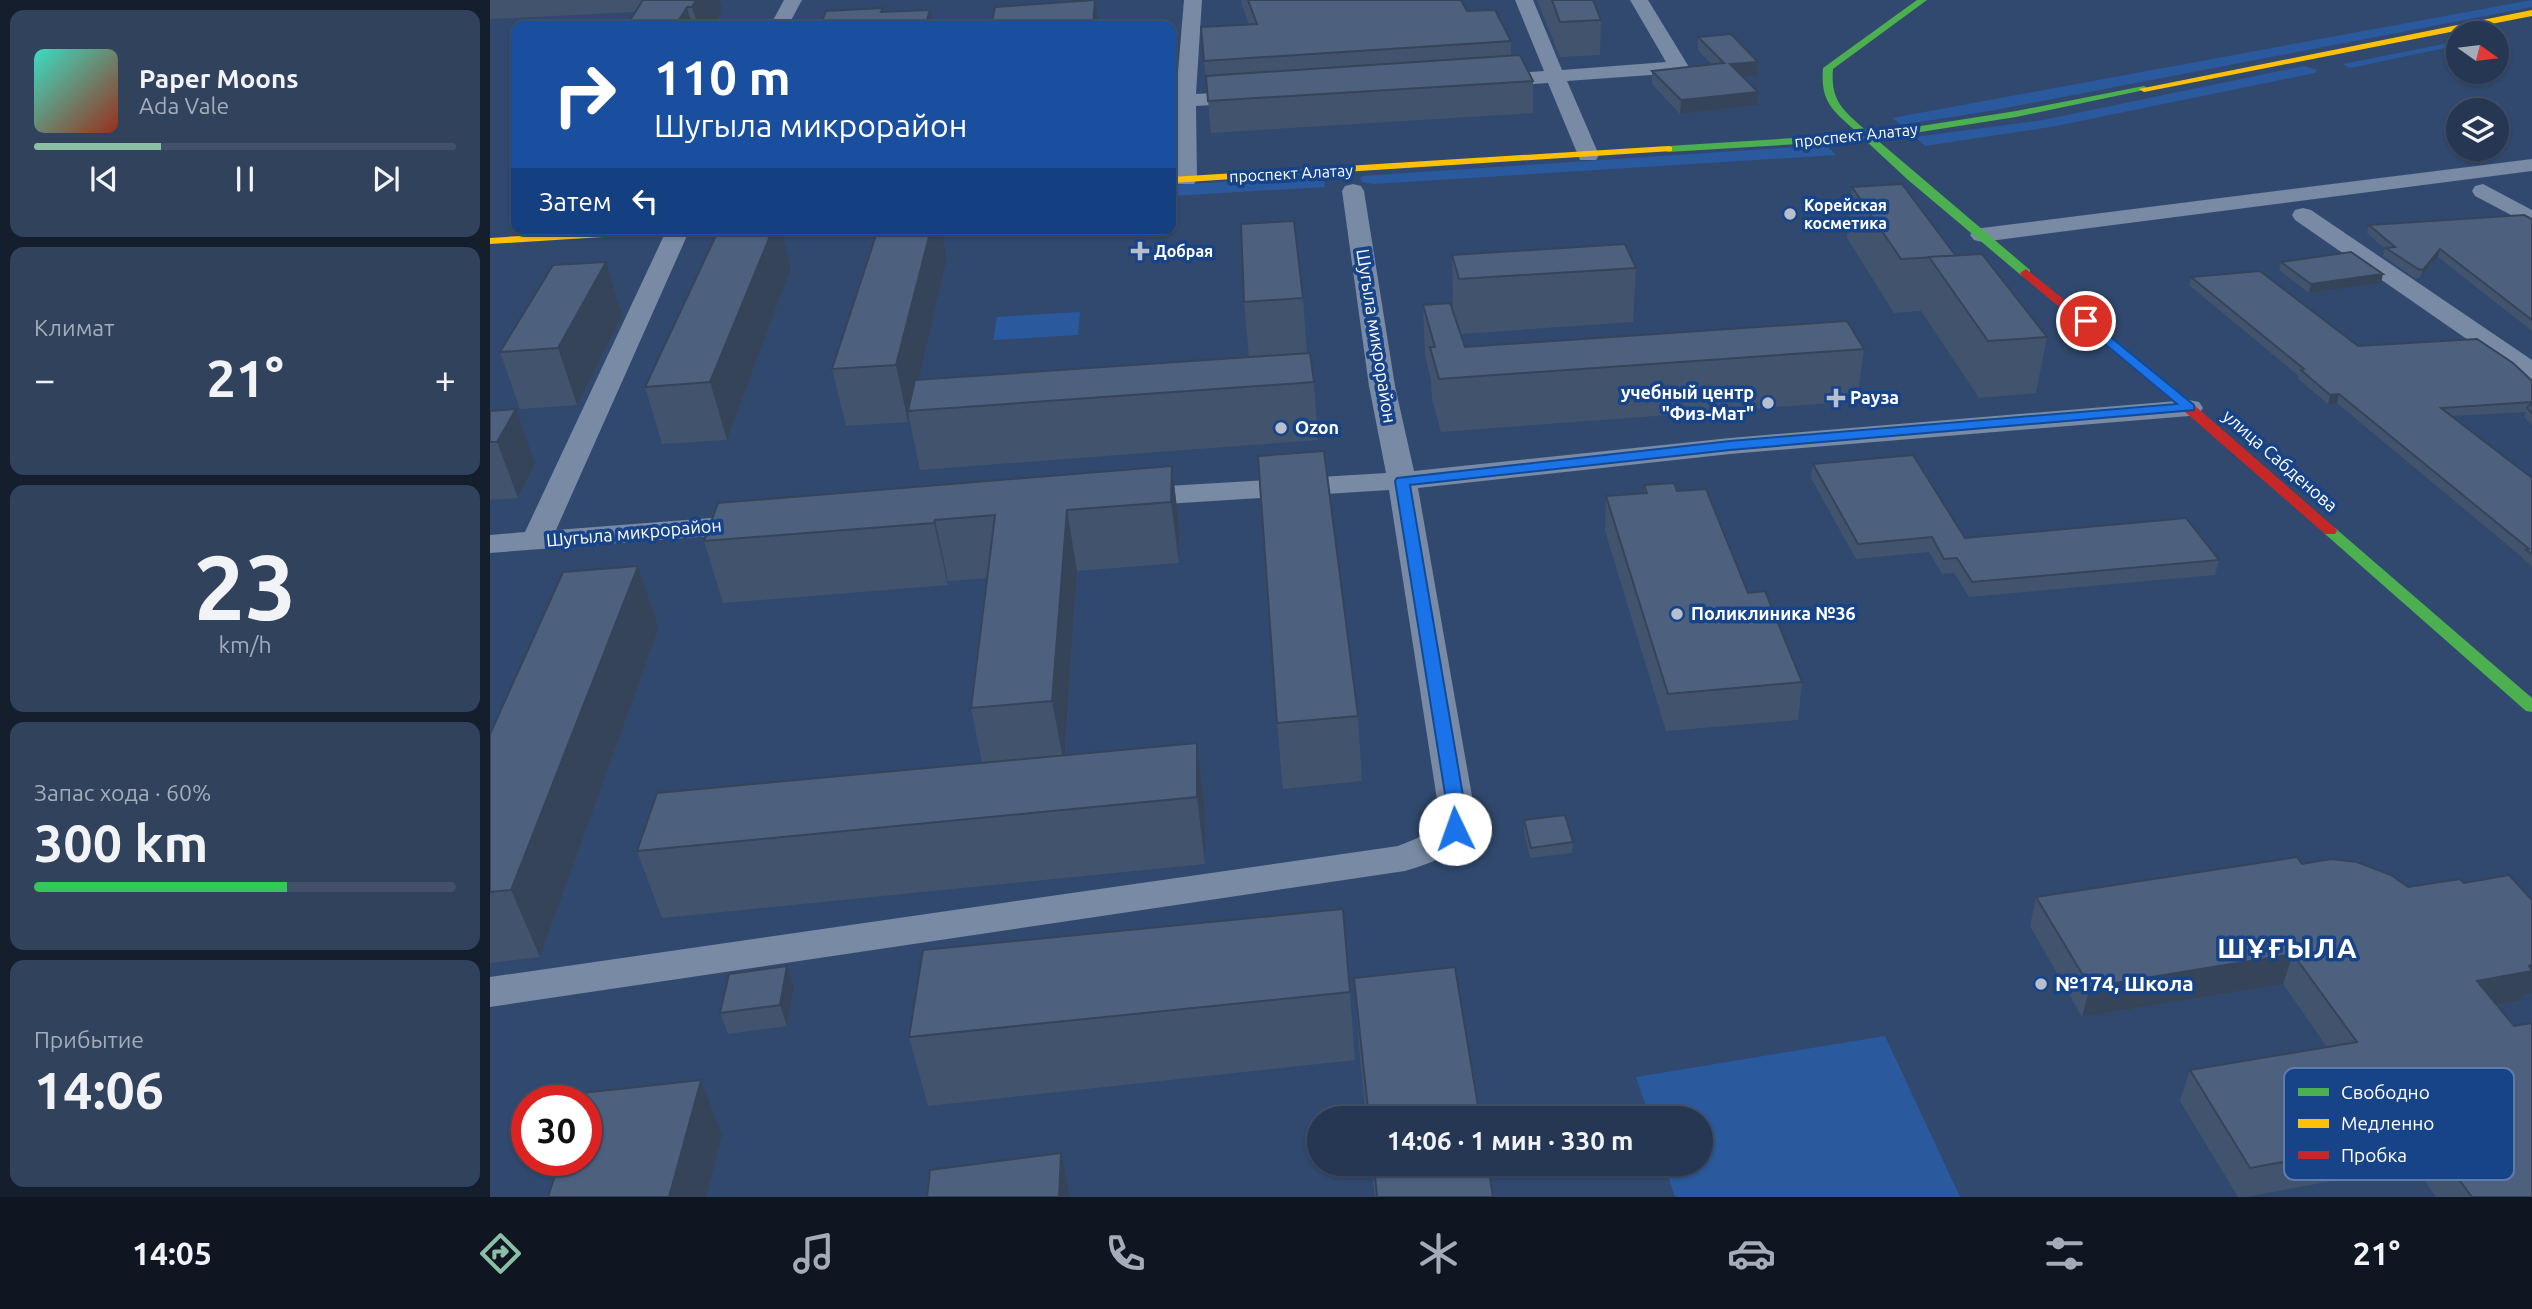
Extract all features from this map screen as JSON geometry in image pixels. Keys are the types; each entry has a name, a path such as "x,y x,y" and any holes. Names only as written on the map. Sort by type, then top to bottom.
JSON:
{"main road":[{"name":"улица Сабденова","path":"1923,0 1846,52 1828,68 1822,81 1827,96 1836,108 1890,158 2189,408 2532,707"},
{"name":"проспект Алатау","path":"1178,179 1353,185 1588,155 1868,137 2016,114 2532,13"},
{"path":"2301,58 2324,68"},
{"name":"проспект Алатау","path":"1868,159 1910,154"},
{"path":"490,241 585,235"}],"street":[{"path":"782,21 793,0"},
{"path":"1178,179 1178,101 1193,0"},
{"path":"1524,0 1588,155"},
{"path":"1474,82 1679,67 1639,0"},
{"path":"1178,101 1268,95"},
{"path":"1982,235 2532,165"},
{"name":"Шугыла микрорайон","path":"490,992 1405,858 1449,838 1458,819 1402,481 1382,386 1353,185"},
{"path":"2483,191 2532,219"},
{"path":"2303,215 2532,372"},
{"path":"536,541 677,235"},
{"path":"1106,499 1402,481 1730,446 2189,408"},
{"name":"Шугыла микрорайон","path":"490,544 774,522"}],"shaded area":[{"path":"2532,0 2532,7 2446,21 2446,24 1990,111 1901,125 1892,118"},
{"path":"2446,44 2446,48 2350,68 2343,64"},
{"path":"2304,66 2317,70 2315,73 2051,127 1925,146 1915,137 2043,120"},
{"path":"1826,145 1836,155 1374,184 1362,182 1360,178 1362,176"},
{"path":"1323,176 1325,187 1176,196 1176,185"},
{"path":"1080,312 1078,335 993,340 997,317"},
{"path":"1885,1036 1960,1197 1675,1197 1668,1176 1713,1176 1713,1106 1646,1106 1636,1077"}],"building":[{"path":"643,0 696,0 692,7 687,7 678,21 625,21 630,20"},
{"path":"1095,0 1093,21 992,21 995,7"},
{"path":"1248,0 1461,0 1467,11 1495,10 1511,41 1204,61 1201,27 1257,24"},
{"path":"1552,0 1593,0 1601,20 1560,22"},
{"path":"883,8 881,12 930,10 927,21 822,21 826,11"},
{"path":"1731,34 1758,62 1730,64 1758,92 1681,100 1652,71 1724,63 1698,37"},
{"path":"1520,55 1533,81 1208,101 1206,76"},
{"path":"1902,184 1956,256 1901,259 1852,187"},
{"path":"2524,215 2532,219 2532,320 2440,249 2423,270 2418,269 2386,248 2395,247 2369,225"},
{"path":"1294,221 1303,298 1244,302 1241,224"},
{"path":"716,235 771,235 710,382 645,387"},
{"path":"876,235 929,235 896,365 832,369"},
{"path":"1625,244 1636,268 1459,279 1452,255"},
{"path":"2351,252 2383,274 2311,284 2281,262"},
{"path":"1982,254 2047,337 1988,341 1929,257"},
{"path":"606,262 558,348 500,352 553,265"},
{"path":"2260,271 2358,346 2477,339 2513,363 2532,381 2532,402 2441,408 2532,478 2532,554 2339,394 2330,395 2301,370 2304,369 2191,277"},
{"path":"1450,303 1465,347 1847,321 1864,349 1439,379 1430,347 1435,347 1423,305"},
{"path":"1310,353 1314,382 908,411 915,380"},
{"path":"516,409 497,442 490,442 490,411"},
{"path":"1324,451 1358,716 1277,723 1258,456"},
{"path":"1913,455 1965,538 2186,518 2219,560 1972,582 1957,558 1944,559 1932,537 1858,544 1813,464"},
{"path":"1172,466 1171,502 1067,510 1052,701 971,708 995,515 935,520 934,523 704,541 718,503"},
{"name":"Поликлиника №36","path":"1674,483 1677,491 1706,489 1748,593 1765,591 1802,682 1668,694 1606,496 1647,493 1644,485"},
{"path":"638,566 511,890 490,892 490,734 563,572"},
{"path":"1197,743 1197,797 637,851 657,793"},
{"path":"1565,815 1573,842 1531,848 1524,820"},
{"path":"2297,857 2302,864 2331,859 2357,862 2391,875 2408,887 2460,879 2464,883 2509,875 2532,900 2532,965 2529,966 2532,971 2477,981 2514,1026 2532,1023 2532,1197 2472,1197 2459,1180 2514,1180 2514,1068 2284,1068 2284,1162 2250,1168 2190,1070 2357,1042 2293,954 2090,987 2036,897"},
{"path":"1343,909 1350,992 909,1037 923,950"},
{"path":"787,966 780,1005 720,1013 729,974"},
{"path":"1455,967 1478,1106 1368,1106 1354,978"},
{"path":"701,1080 669,1197 548,1197 555,1176 602,1176 602,1091"},
{"path":"1061,1153 1059,1197 927,1197 930,1170"},
{"path":"1375,1176 1490,1176 1493,1197 1377,1197"}],"traffic: fast":[{"path":"1923,0 1828,68 1826,89 1836,108 1911,177 2026,273"},
{"path":"1668,149 1868,137 2016,114 2144,89"},
{"path":"2330,531 2532,707"}],"traffic: slow":[{"path":"2144,89 2532,13"},
{"path":"1176,180 1668,149"},
{"path":"490,241 586,235"}],"traffic: jam":[{"path":"2026,273 2189,408 2330,531"}],"place":[{"name":"Корейская косметика","path":"1790,214"},
{"name":"Добрая","path":"1140,251"},
{"name":"Рауза","path":"1836,398"},
{"name":"учебный центр \"Физ-Мат\"","path":"1768,403"},
{"name":"Ozon","path":"1281,428"},
{"name":"Поликлиника №36","path":"1677,614"},
{"name":"№174, Школа","path":"2041,984"}],"district":[{"name":"ШҰҒЫЛА","path":"2288,948"}],"route":[{"path":"1455,829 1458,819 1402,481 1730,446 2189,408 2086,321"}]}
